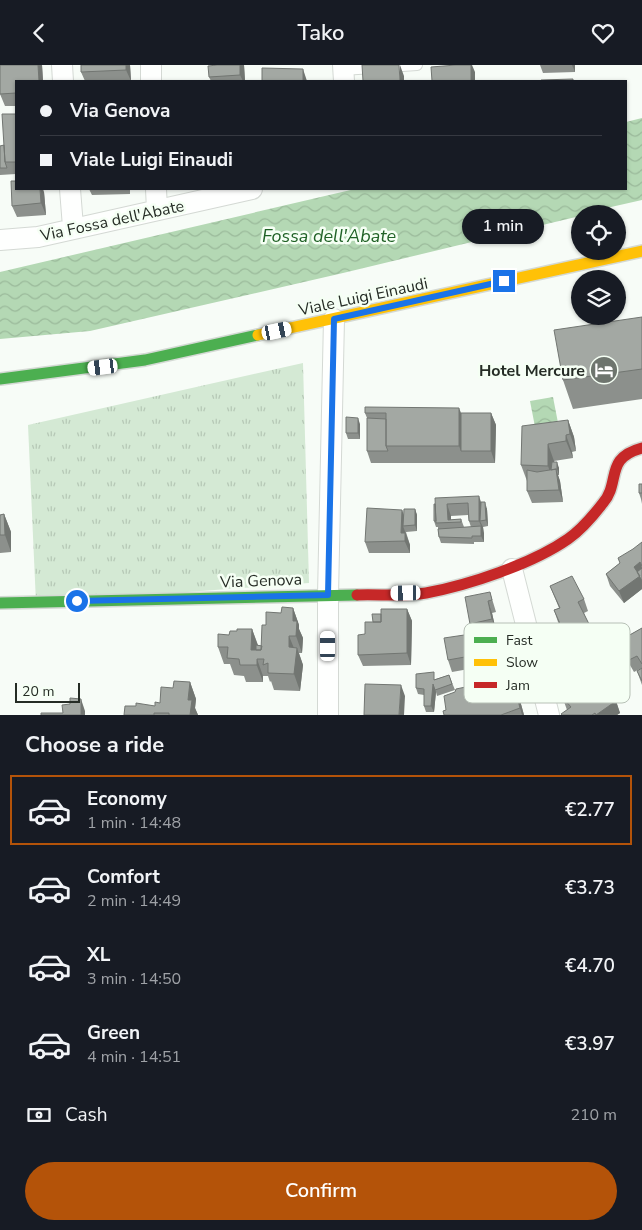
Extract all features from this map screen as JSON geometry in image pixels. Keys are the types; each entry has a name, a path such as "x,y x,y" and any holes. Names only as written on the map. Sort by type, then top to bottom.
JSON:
{"street":[{"path":"62,65 63,80"},
{"path":"150,65 151,80"},
{"path":"70,190 73,227"},
{"path":"156,190 157,210"},
{"name":"Via Fossa dell'Abate","path":"0,240 38,237 73,227 247,190"},
{"name":"Viale Luigi Einaudi","path":"0,379 145,360 642,251"},
{"path":"328,715 328,595 334,319"},
{"name":"Via Genova","path":"0,603 425,593 512,569 574,535 605,501 617,463 631,451 642,448"},
{"path":"512,569 526,623"}],"lane":[{"path":"343,72 417,65"}],"green space":[{"path":"303,363 309,583 36,603 28,425"}],"water":[{"name":"Fossa dell'Abate","path":"642,118 642,200 620,205 571,205 571,218 90,331 0,339 0,272 351,190 627,190 627,122"},
{"path":"553,397 559,428 536,432 530,401"}],"building":[{"path":"0,65 38,65 39,80 15,80 15,93 0,94"},
{"path":"81,65 126,65 126,70 81,72"},
{"path":"240,65 240,75 209,77 208,66"},
{"path":"362,65 399,65 400,80 363,80"},
{"path":"471,65 471,80 432,80 431,67"},
{"path":"262,68 303,69 303,80 262,80"},
{"path":"573,79 573,80 541,80"},
{"path":"2,114 15,114 15,162 5,162"},
{"path":"4,145 7,168 0,168 0,146"},
{"path":"11,181 15,181 15,190 40,190 41,203 12,206"},
{"path":"642,317 642,369 563,380 554,330 588,325 626,325 626,319"},
{"path":"365,407 459,408 459,446 386,446 386,413 365,413"},
{"path":"461,413 491,413 491,451 461,451"},
{"path":"346,417 358,418 358,433 346,433"},
{"path":"367,418 386,419 386,446 388,451 367,451"},
{"path":"568,420 570,434 566,435 566,441 548,444 548,466 521,465 522,426"},
{"path":"552,462 557,462 557,469 551,470"},
{"path":"556,469 559,490 527,491 527,470 537,472"},
{"path":"639,484 642,484 642,493 639,493"},
{"path":"479,496 479,521 469,521 468,503 447,504 448,520 461,519 461,522 436,523 435,498"},
{"path":"481,502 485,502 486,520 480,521"},
{"path":"435,504 436,521 434,521"},
{"path":"367,508 402,510 401,533 405,533 405,541 365,542"},
{"path":"404,509 415,509 415,525 403,526"},
{"path":"4,514 5,535 0,535 0,515"},
{"path":"481,526 481,536 472,536 472,538 439,537 438,529"},
{"path":"642,542 642,566 640,562 634,567 640,576 619,591 606,574 620,563 618,558"},
{"path":"642,568 642,581 637,572"},
{"path":"572,576 584,599 578,602 588,623 560,623 554,610 560,608 550,586"},
{"path":"490,592 492,600 488,601 492,619 470,623 465,597"},
{"path":"282,607 293,608 293,621 297,621 296,636 289,636 289,647 297,648 294,674 268,673 268,663 263,665 264,659 257,659 257,665 240,665 239,659 227,658 228,647 218,647 218,634 229,635 230,631 237,631 237,629 252,629 251,650 261,650 262,625 266,625 266,612 281,613"},
{"path":"381,609 407,609 407,653 358,655 358,635 365,634 365,622 381,622"},
{"path":"372,614 381,614 381,622 373,622"},
{"path":"642,628 642,664 637,656 630,660 630,635"},
{"path":"464,635 464,657 448,660 444,638"},
{"path":"256,645 262,646 261,650 256,650"},
{"path":"642,668 642,681 637,671"},
{"path":"434,672 434,680 449,675 452,684 435,690 433,684 431,706 424,706 424,689 416,688 416,674"},
{"path":"174,681 190,682 188,700 192,700 190,715 154,713 154,715 124,715 125,706 136,706 136,703 155,706 155,702 160,703 161,687 173,688"},
{"path":"365,684 401,685 399,715 364,715"},
{"path":"464,687 464,703 519,703 520,708 501,715 444,715 443,711 446,710 444,696 455,692 456,689"},
{"path":"70,698 81,699 81,715 41,715 41,713 63,713 62,705 70,704"},
{"path":"567,703 613,703 596,715 595,713 592,715 561,714 571,707"}],"traffic: fast":[{"path":"0,379 145,360 258,335"},
{"path":"0,603 357,595"}],"traffic: slow":[{"path":"258,335 642,251"}],"traffic: jam":[{"path":"357,595 409,595 426,593 480,579 537,557 568,539 587,523 608,495 615,471 622,458 630,452 642,448"}],"place":[{"name":"Hotel Mercure","path":"604,370"}],"route":[{"path":"77,601 328,595 334,319 504,281"}]}
